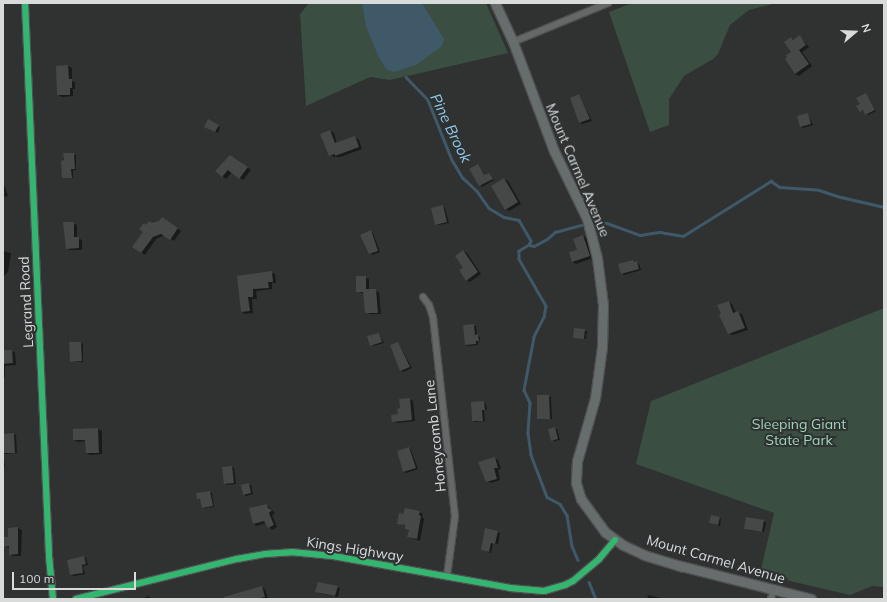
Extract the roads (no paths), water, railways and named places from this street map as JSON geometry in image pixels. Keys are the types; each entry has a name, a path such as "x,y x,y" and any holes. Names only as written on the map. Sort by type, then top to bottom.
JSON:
{"main road":[{"name":"Mount Carmel Avenue","path":"495,3 513,42 549,139 587,219 598,258 603,305 602,347 595,398 577,461 576,483 578,492 585,507 605,532 615,540 640,553 668,563 772,594 811,599"}],"street":[{"name":"Legrand Road","path":"25,3 49,556 53,599"},
{"path":"513,42 608,3"},
{"name":"Honeycomb Lane","path":"422,296 429,305 434,317 455,516 447,576"},
{"name":"Kings Highway","path":"76,599 237,559 281,552 318,553 524,590 552,590 565,585 581,575 603,555 615,540"}],"water":[{"path":"362,3 422,3 444,39 442,46 416,65 394,72 387,70 379,58 366,26"}],"waterway":[{"name":"Pine Brook","path":"406,77 428,100 452,160 463,178 477,191 489,208 504,217 519,220 531,241 529,245 519,251 519,259 546,306 544,317 534,337 524,390 530,403 528,433 531,455 547,497 560,504 567,515 572,546 578,560"},
{"path":"595,222 607,223 640,235 660,232 683,236 771,181 780,187 819,190 841,197 884,207"},
{"path":"529,245 534,246 547,239 555,232 581,225"},
{"name":"Pine Brook","path":"589,582 596,599"}],"park label":[{"name":"Sleeping Giant State Park","path":"799,432"}]}
